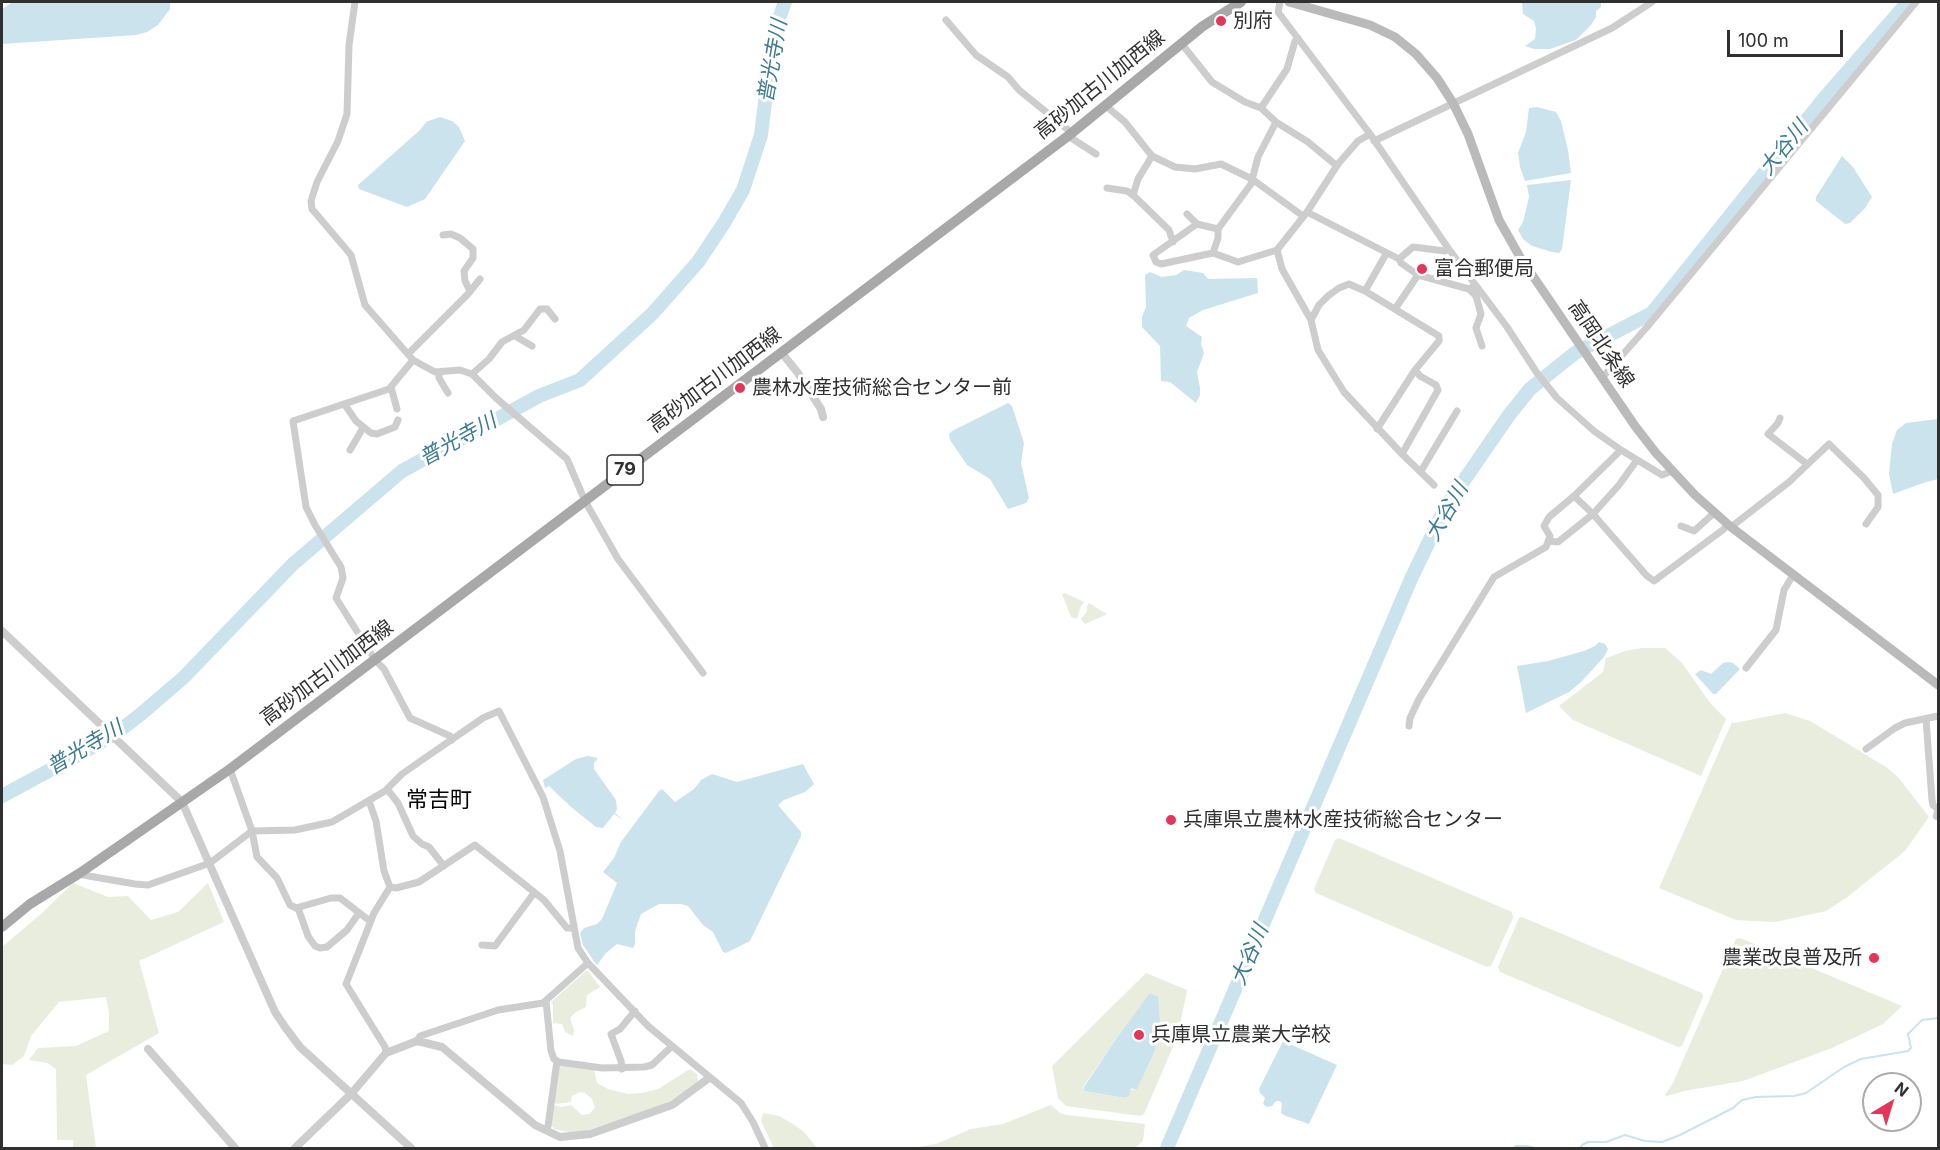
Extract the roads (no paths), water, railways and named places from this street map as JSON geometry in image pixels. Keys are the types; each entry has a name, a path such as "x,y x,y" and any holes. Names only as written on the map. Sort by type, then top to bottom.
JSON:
{"main road":[{"name":"高砂加古川加西線","path":"2,927 30,904 80,873 230,769 1070,134 1181,43 1240,2"},
{"name":"高岡北条線","path":"1289,2 1359,22 1395,37 1426,64 1453,103 1507,235 1586,356 1635,426 1672,471 1714,513 1793,576 1938,685"}],"street":[{"path":"356,2 349,45 347,114 338,141 317,182 311,201 312,209 351,255 365,305 411,357 427,369 439,372 460,370 472,374 567,459 585,501 618,559 703,673"},
{"path":"1280,2 1278,12 1372,138 1448,248 1472,288 1481,314 1476,328 1482,346"},
{"path":"1197,224 1153,255 1156,262 1161,264 1213,253 1238,262 1277,250 1305,214 1337,166 1358,141 1372,138 1453,103 1612,28 1652,2"},
{"path":"1602,378 1916,2"},
{"path":"946,20 976,55 1008,77 1019,90 1096,154"},
{"path":"1261,108 1287,69 1295,41 1298,38"},
{"path":"1181,43 1212,82 1245,102 1261,108 1276,122 1308,142 1337,166"},
{"path":"1106,106 1125,122 1152,156 1175,167 1195,170 1221,164 1252,179 1305,214 1399,259 1418,275 1472,288 1507,327 1537,373 1557,398 1594,431 1621,450 1662,476 1672,471"},
{"path":"1213,253 1218,238 1218,229 1251,184 1258,157 1276,122"},
{"path":"1133,195 1138,179 1152,156"},
{"path":"1107,188 1127,191 1133,195 1169,230 1173,242"},
{"path":"1187,214 1197,224 1218,229"},
{"path":"443,235 451,234 460,237 473,249 472,258 464,271 465,281 470,291"},
{"path":"1399,259 1413,248 1445,251 1448,248"},
{"path":"1277,250 1282,269 1311,320 1318,350 1344,392 1377,429 1434,485"},
{"path":"1365,291 1386,254"},
{"path":"1395,309 1418,275"},
{"path":"452,740 450,736 410,718 384,669 375,660 336,598 343,578 341,567 306,507 293,421 345,405 391,387 411,357 480,279"},
{"path":"1311,320 1319,305 1339,288 1348,285 1365,291 1439,336 1439,341 1415,370 1377,429"},
{"path":"472,374 489,359 502,342 524,330 540,309 547,309 555,319"},
{"path":"515,336 532,346"},
{"path":"781,352 798,373 823,417"},
{"path":"1402,454 1438,390 1436,385 1415,370"},
{"path":"439,372 448,393"},
{"path":"391,387 398,409"},
{"path":"345,405 363,428 371,433 377,434 395,427 398,420"},
{"path":"1421,471 1457,411"},
{"path":"1780,418 1768,434 1807,464"},
{"path":"350,450 363,428"},
{"path":"1574,496 1593,514 1639,568 1654,581 1789,482 1829,444 1878,495 1878,507 1866,524"},
{"path":"1409,726 1410,718 1419,699 1494,577 1546,547 1550,536 1544,526 1549,517 1621,450"},
{"path":"1549,541 1558,542 1593,514 1619,485 1637,460"},
{"path":"1681,526 1694,531 1714,513"},
{"path":"1746,668 1776,630 1784,590 1793,576"},
{"path":"2,631 182,802 275,1012 285,1028 300,1047 411,1149"},
{"path":"80,873 83,876 148,885 210,863 252,831 295,830 320,826 369,801 387,789 402,774 483,718 499,711 543,797 560,851 578,948 588,963 671,1047 741,1103 765,1149"},
{"path":"1866,749 1895,728 1938,716"},
{"path":"1926,719 1932,800 1938,814"},
{"path":"230,769 252,831 257,857 277,878 290,905 296,909 331,898 340,898 370,921"},
{"path":"387,789 398,803 413,836 429,847 444,866"},
{"path":"369,801 376,820 384,871 390,887"},
{"path":"390,887 410,886 475,845 551,908 567,928 574,928"},
{"path":"386,1053 385,1047 346,984 370,921 390,887"},
{"path":"482,945 495,946 534,893"},
{"path":"298,908 308,936 315,946 320,948 327,947 340,936 359,913"},
{"path":"417,1041 420,1036 498,1010 531,1006 546,1001 588,963"},
{"path":"546,1001 551,1051 557,1061 622,1069 644,1067 652,1065 671,1047"},
{"path":"622,1069 611,1034 620,1029 634,1011"},
{"path":"295,1149 351,1094 386,1053 417,1041 442,1047 535,1125 560,1137 590,1134 672,1105 709,1078"},
{"path":"148,1049 235,1149"},
{"path":"546,1130 557,1061"}],"water":[{"path":"13,2 170,2 170,9 158,25 147,32 136,35 2,44 2,9"},
{"path":"1522,2 1601,2 1601,7 1596,11 1596,17 1591,25 1576,40 1550,49 1534,49 1525,46 1535,39 1536,29 1534,21 1523,14"},
{"path":"1537,107 1556,112 1561,121 1571,173 1525,181 1518,153 1526,132 1529,108"},
{"path":"440,117 452,121 459,127 465,141 425,199 407,207 359,189 358,185 426,122"},
{"path":"1842,156 1853,167 1872,197 1850,223 1845,224 1816,201 1816,197"},
{"path":"1571,180 1562,249 1559,253 1532,246 1523,239 1518,230 1523,222 1529,197 1527,185"},
{"path":"1184,270 1203,273 1208,279 1257,278 1258,293 1203,310 1189,318 1186,326 1202,337 1201,344 1204,353 1197,372 1200,395 1196,403 1170,382 1161,381 1160,346 1142,327 1142,317 1146,307 1145,275 1150,272 1162,277 1176,275"},
{"path":"1008,403 1012,406 1024,443 1021,463 1029,498 1026,503 1008,509 990,479 967,465 950,440 949,434"},
{"path":"1938,419 1938,479 1893,494 1889,474 1892,444 1897,430 1906,423"},
{"path":"1599,642 1605,644 1608,649 1604,657 1581,682 1569,692 1526,713 1517,666 1548,661 1584,651"},
{"path":"1728,662 1740,669 1716,694 1713,694 1695,674 1701,670 1711,674 1723,663"},
{"path":"588,756 598,758 594,763 594,769 616,800 615,813 623,820 614,814 603,828 596,827 549,786 545,788 543,780 576,759"},
{"path":"803,764 814,784 805,792 784,800 778,805 801,832 801,836 750,941 726,953 723,952 713,932 703,925 688,906 659,904 641,914 635,931 633,948 617,944 597,965 595,963 583,945 580,933 584,928 597,924 602,919 617,883 603,872 614,858 621,842 659,791 662,789 675,802 694,789 701,780 712,774 737,782"},
{"path":"1150,993 1158,997 1161,1036 1154,1038 1153,1043 1156,1048 1137,1090 1131,1088 1129,1096 1125,1098 1084,1091 1084,1087 1114,1042"},
{"path":"1283,1041 1337,1065 1309,1124 1281,1113 1282,1103 1280,1101 1267,1107 1263,1104 1265,1098 1259,1089"}],"waterway":[{"name":"普光寺川","path":"2,796 89,749 119,731 141,714 183,678 293,564 402,471 539,396 580,380 652,314 698,262 743,190 761,135 776,27 785,2"},
{"name":"大谷川","path":"1167,1148 1411,579 1445,508 1509,415 1530,389 1575,353 1652,313 1826,96 1908,2"},
{"path":"1580,1148 1588,1142 1606,1142 1625,1135 1645,1141 1662,1142 1733,1108 1742,1100 1806,1093 1844,1067 1861,1059 1908,1051 1911,1048 1908,1034 1922,1020 1938,1018"},
{"path":"1513,1148 1516,1146 1535,1148"}],"place":[{"name":"別府","path":"1221,21"},
{"name":"富合郵便局","path":"1422,269"},
{"name":"農林水産技術総合センター前","path":"740,388"},
{"name":"兵庫県立農林水産技術総合センター","path":"1171,820"},
{"name":"農業改良普及所","path":"1874,958"},
{"name":"兵庫県立農業大学校","path":"1139,1035"}],"district":[{"name":"常吉町","path":"439,800"}]}
